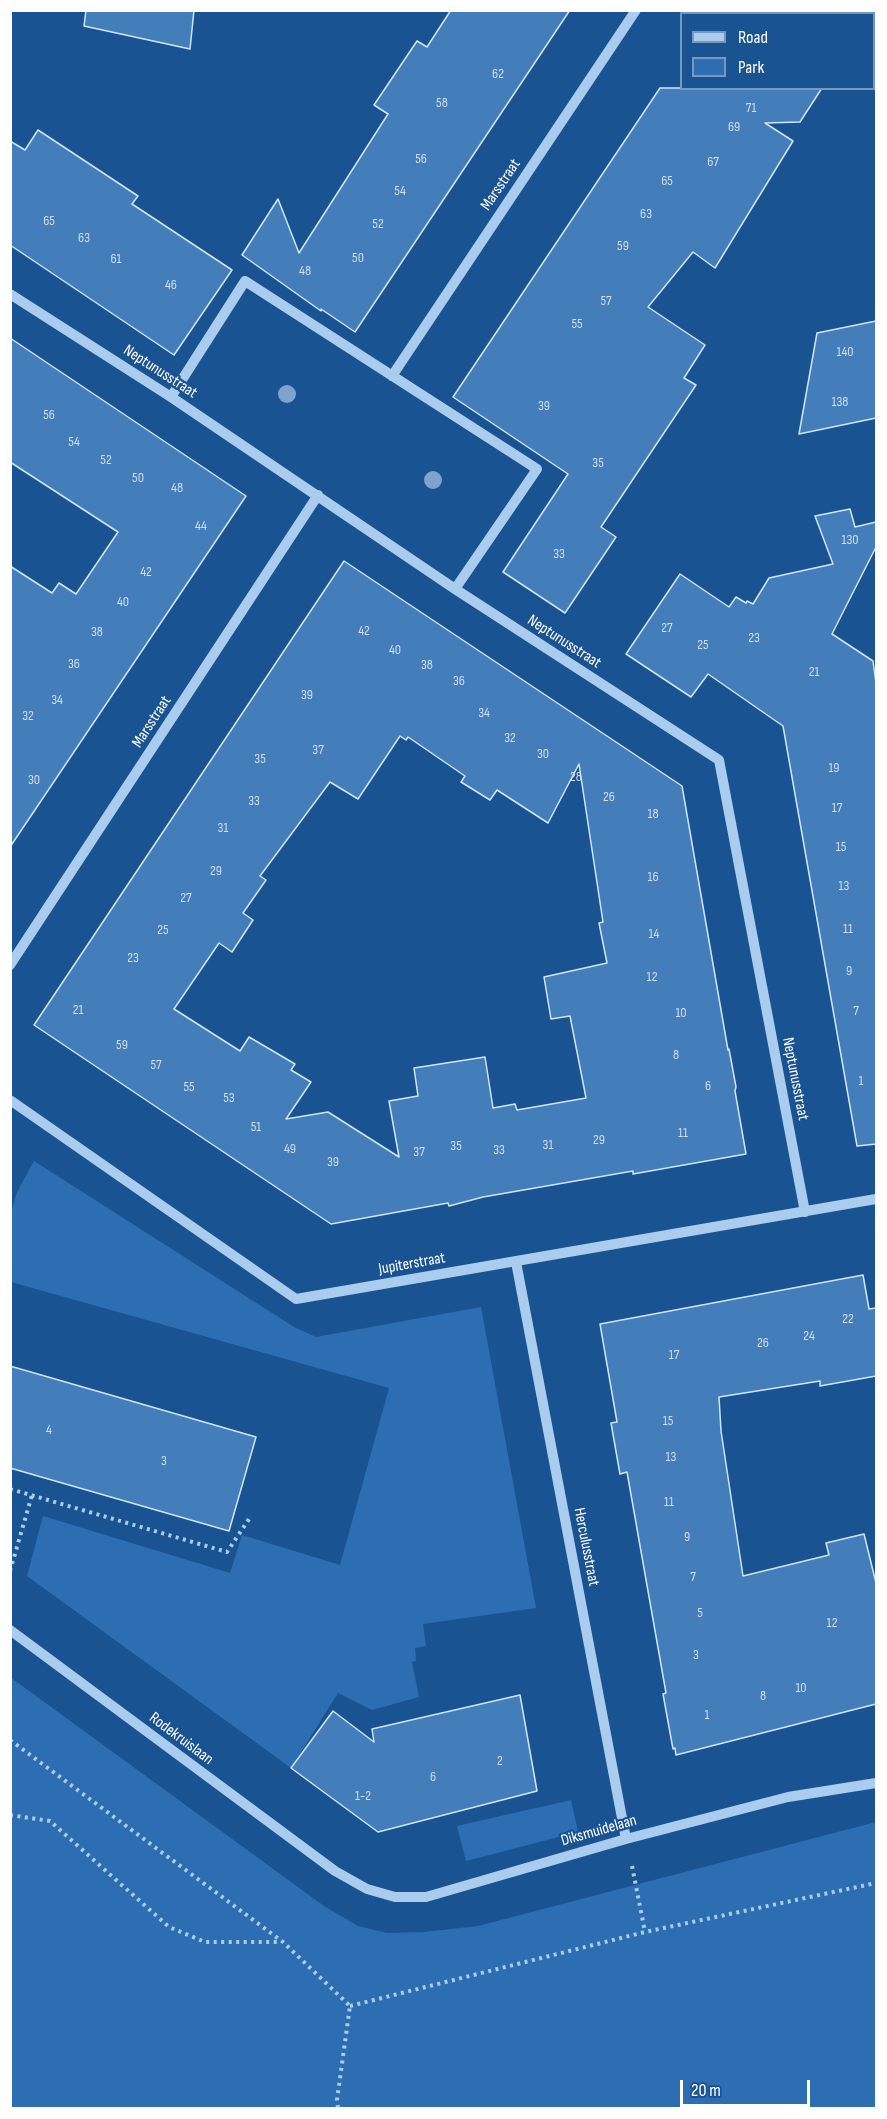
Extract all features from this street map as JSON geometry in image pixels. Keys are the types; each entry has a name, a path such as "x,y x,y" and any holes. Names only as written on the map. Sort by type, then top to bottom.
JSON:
{"street":[{"name":"Marsstraat","path":"392,376 636,10"},
{"path":"171,397 245,281 537,470 455,589"},
{"name":"Neptunusstraat","path":"10,294 171,397 455,589 719,760 805,1212"},
{"name":"Marsstraat","path":"10,965 318,495"},
{"name":"Jupiterstraat","path":"10,1100 296,1299 876,1199"},
{"name":"Herculusstraat","path":"516,1262 626,1839"},
{"name":"Rodekruislaan","path":"10,1630 334,1871"},
{"name":"Diksmuidelaan","path":"334,1871 367,1889 395,1897 426,1897 626,1839 788,1797 876,1783"}],"path":[{"path":"10,1489 227,1552 249,1519"},
{"path":"10,1571 32,1495"},
{"path":"10,1740 283,1942 350,2006"},
{"path":"10,1815 50,1821 169,1927 205,1942 283,1942"},
{"path":"626,1839 645,1932"},
{"path":"350,2006 645,1932 876,1883"},
{"path":"338,2109 337,2100 350,2006"}],"green space":[{"path":"34,1161 294,1327 316,1337 481,1307 536,1608 423,1624 426,1646 415,1648 416,1661 412,1662 419,1697 372,1710 338,1693 291,1768 27,1576 43,1516 230,1573 242,1535 340,1565 389,1388 11,1282 11,1212 17,1192"},
{"path":"10,1677 324,1906 358,1926 387,1933 424,1932 478,1926 876,1822 876,2108 11,2108"},
{"path":"571,1800 578,1832 466,1861 457,1826"}],"building":[{"path":"86,10 194,10 190,49 84,26"},
{"path":"451,10 570,10 355,332 242,255 278,199 299,253 388,114 374,105 417,41 427,47"},
{"path":"660,88 821,90 800,122 765,123 793,141 715,268 693,252 648,307 705,345 684,378 696,385 601,527 616,537 565,613 503,572 568,474 453,397"},
{"path":"38,130 138,196 132,204 232,270 174,355 10,245 10,141 25,150"},
{"path":"876,321 876,418 799,434 817,333"},
{"path":"10,338 246,496 10,847 10,566 52,593 59,583 76,594 118,532 10,462"},
{"path":"850,509 855,527 876,522 876,547 832,634 873,661 876,683 876,1144 857,1146 783,726 708,674 691,697 626,654 680,574 729,607 736,597 753,604 769,578 833,564 815,516"},
{"path":"344,561 682,786 746,1154 633,1174 633,1171 483,1197 449,1206 448,1203 331,1224 34,1025","holes":["400,736 406,740 408,737 465,776 461,782 490,800 497,790 548,823 579,764 603,922 599,923 607,963 544,977 551,1019 570,1016 586,1098 517,1110 515,1104 493,1108 485,1057 414,1068 418,1096 389,1101 399,1157 328,1112 286,1119 311,1082 291,1070 295,1064 249,1037 240,1051 174,1009 219,943 232,952 253,920 243,913 266,880 260,876 330,782 358,799"]},
{"path":"863,1275 869,1309 876,1308 876,1376 820,1386 820,1381 719,1397 721,1431 743,1576 829,1555 826,1543 864,1534 876,1583 876,1704 676,1755 663,1694 666,1693 627,1472 620,1474 611,1423 617,1422 600,1324"},
{"path":"10,1366 256,1437 229,1531 10,1468"},
{"path":"520,1695 537,1791 378,1832 291,1768 333,1711 374,1742 372,1729"}]}
